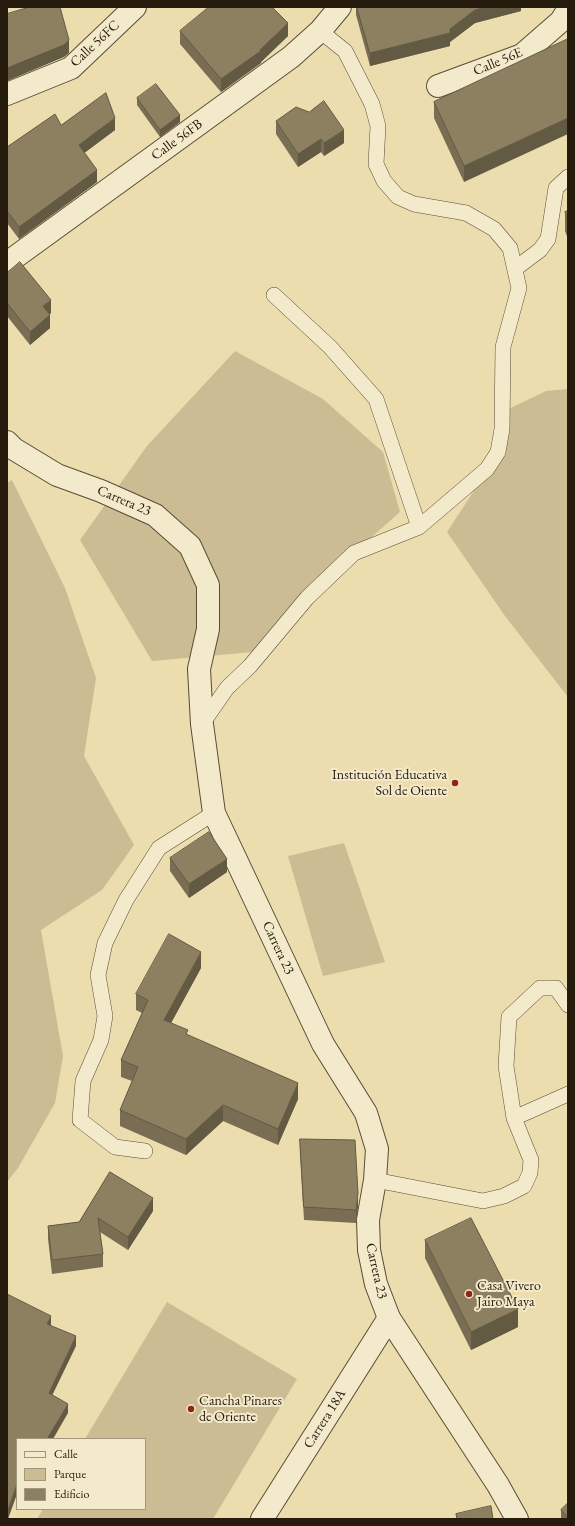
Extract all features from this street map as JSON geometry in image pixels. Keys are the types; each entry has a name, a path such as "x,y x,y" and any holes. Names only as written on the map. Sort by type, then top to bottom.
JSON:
{"street":[{"name":"Calle 56FC","path":"7,94 71,68 135,7"},
{"name":"Calle 56FB","path":"7,263 291,57 320,31 340,7"},
{"name":"Calle 56E","path":"438,86 522,54 561,21 568,10"},
{"name":"Carrera 23","path":"7,442 14,449 57,475 101,491 155,514 190,546 208,585 208,629 199,669 202,724 214,814 323,1044 366,1113 377,1149 375,1180 368,1220 369,1250 376,1284 389,1318 498,1485 517,1519"},
{"name":"Carrera 18A","path":"262,1519 389,1318"}],"lane":[{"path":"202,724 226,688 250,666 307,598 354,553 419,527 487,469 498,452 502,429 503,347 519,288 516,268 510,248 494,229 466,213 414,204 398,196 384,181 376,164 378,126 372,104 345,51 320,31"},
{"path":"516,268 540,250 548,239 556,188 568,177"},
{"path":"274,295 330,347 376,399 419,527"},
{"path":"145,1151 115,1147 80,1120 83,1081 101,1040 105,1016 98,975 105,943 126,900 159,848 214,814"},
{"path":"375,1180 483,1201 504,1196 524,1186 530,1173 531,1160 514,1118 506,1066 509,1017 540,988 556,988 568,1005"},
{"path":"514,1118 568,1094"}],"green space":[{"path":"235,351 323,399 383,452 400,512 348,558 264,651 152,661 80,540 147,446"},
{"path":"568,389 568,697 505,616 447,532 496,457 494,416 546,391"},
{"path":"12,480 65,588 96,678 84,756 134,845 102,890 41,930 63,1056 55,1103 18,1168 7,1182 7,483"},
{"path":"344,843 385,962 323,976 288,856"},
{"name":"Cancha Pinares de Oriente","path":"167,1302 297,1379 213,1519 37,1519 42,1510 146,1510 146,1438 86,1438"}],"building":[{"path":"30,7 60,7 69,40 64,45 7,68 7,14"},
{"path":"209,7 272,7 288,23 260,50 261,51 221,79 180,31"},
{"path":"357,7 486,7 475,10 450,29 450,33 370,53"},
{"path":"568,39 568,118 464,166 434,102"},
{"path":"156,84 180,115 160,130 137,98"},
{"path":"106,93 115,118 79,145 97,170 19,227 7,211 7,147 55,114 61,125"},
{"path":"324,101 344,130 324,143 321,139 298,154 276,121 296,107 309,112"},
{"path":"568,211 568,220 565,212"},
{"path":"20,262 51,300 43,306 50,315 30,332 7,303 7,273"},
{"path":"209,832 227,859 189,884 170,858"},
{"path":"169,934 201,952 164,1020 188,1030 186,1034 298,1083 278,1129 223,1105 186,1139 120,1110 138,1067 121,1060 148,1000 136,994"},
{"path":"300,1139 355,1140 358,1193 356,1210 304,1207"},
{"path":"110,1172 153,1198 128,1237 98,1218 103,1254 52,1260 48,1226 79,1222"},
{"path":"471,1218 518,1309 471,1332 425,1240"},
{"path":"7,1294 51,1316 47,1324 76,1336 49,1393 68,1404 48,1438 16,1438 16,1487 7,1513"},
{"path":"568,1503 568,1518 561,1510"},
{"path":"491,1506 493,1519 457,1519 456,1514"}],"place":[{"name":"Institución Educativa Sol de Oiente","path":"455,783"},
{"name":"Casa Vivero Jairo Maya","path":"469,1294"},
{"name":"Cancha Pinares de Oriente","path":"191,1409"}]}
